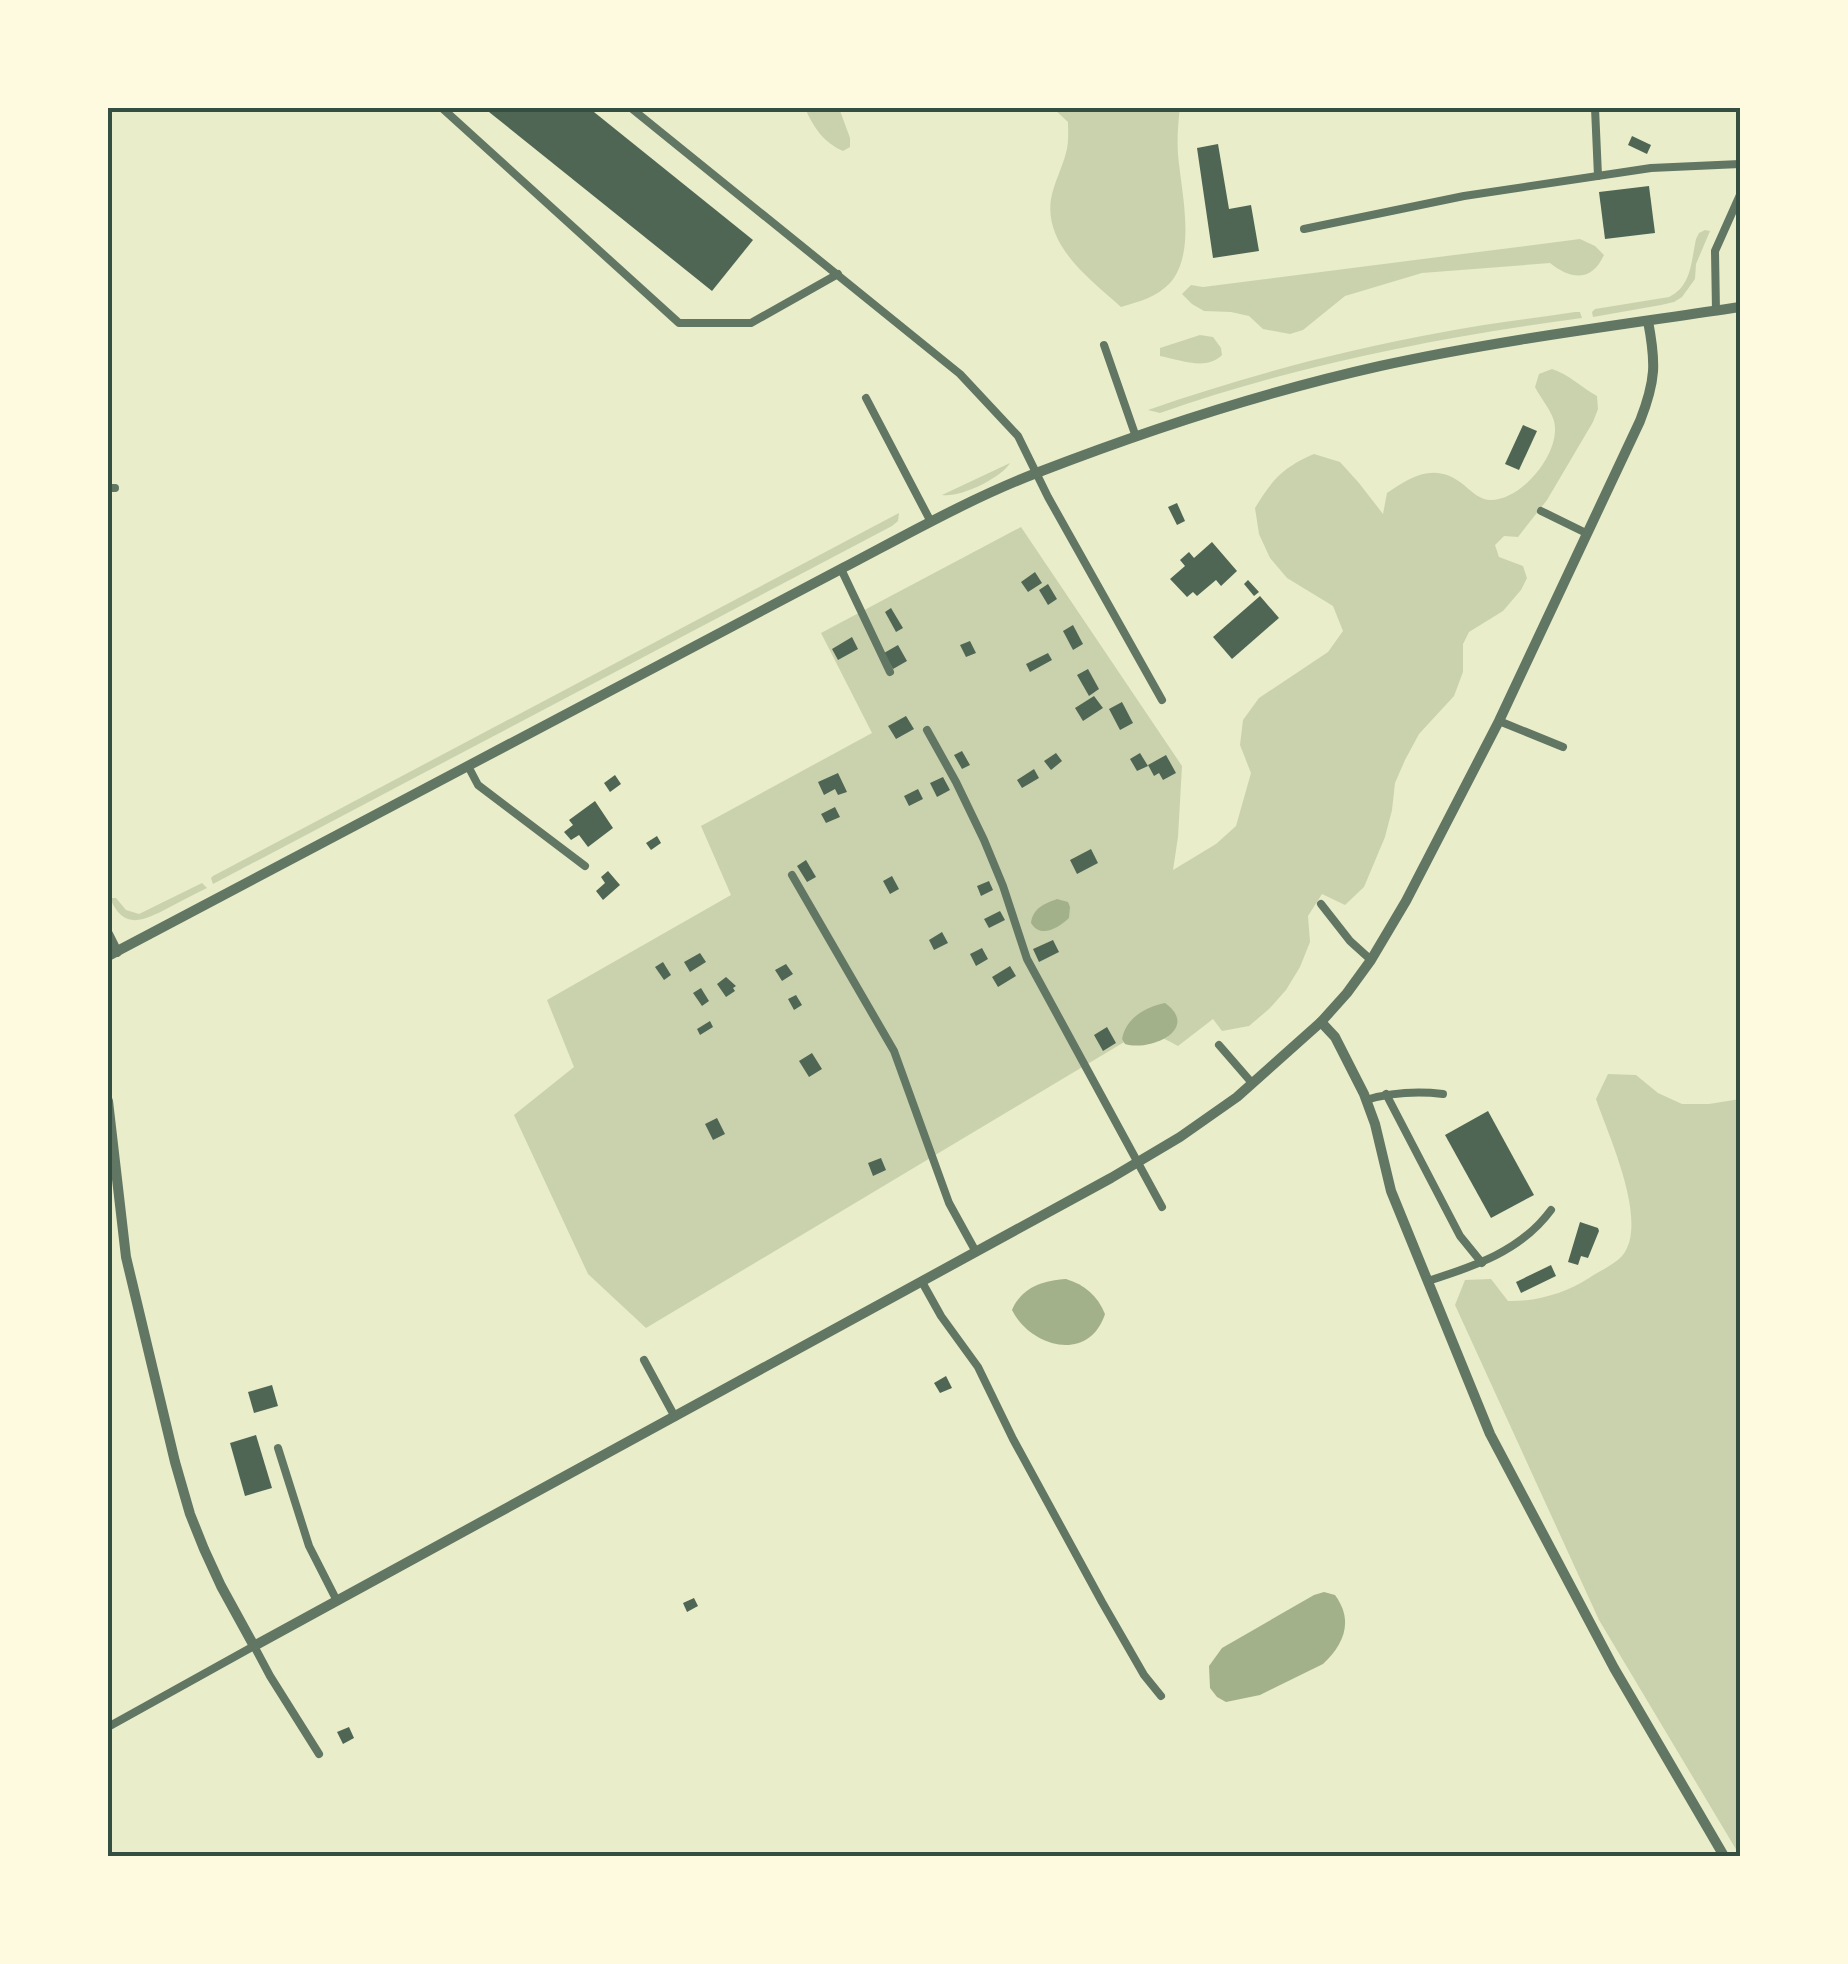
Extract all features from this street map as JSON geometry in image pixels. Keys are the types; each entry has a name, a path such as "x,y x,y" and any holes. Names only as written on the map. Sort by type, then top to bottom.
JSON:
{"street":[{"path":"108,934 112,954 931,522 1035,473 1254,398 1383,366 1740,308"},
{"path":"108,1101 126,1257 175,1462 204,1549 254,1646 1180,1138 1252,1084 1321,1022 1370,960 1415,884 1498,721 1586,534 1652,392 1655,365 1648,320"},
{"path":"1321,1022 1350,1062 1366,1100 1391,1191 1490,1434 1614,1668 1724,1856"}],"lane":[{"path":"442,108 679,323 751,323 838,274"},
{"path":"631,108 960,374 1018,436 1162,700"},
{"path":"1595,108 1598,176"},
{"path":"1304,229 1464,196 1651,168 1740,164"},
{"path":"1716,311 1715,251 1740,195"},
{"path":"1104,344 1136,437"},
{"path":"866,398 931,522"},
{"path":"1541,511 1586,534"},
{"path":"841,569 890,672"},
{"path":"1498,721 1563,747"},
{"path":"927,730 984,840 1027,959 1162,1207"},
{"path":"468,766 478,785 585,866"},
{"path":"792,875 894,1051 950,1203 976,1252"},
{"path":"1321,904 1370,960"},
{"path":"1219,1045 1252,1084"},
{"path":"1366,1100 1414,1091 1443,1094"},
{"path":"1386,1094 1460,1236 1482,1264"},
{"path":"1428,1281 1482,1264 1514,1246 1538,1228 1551,1210"},
{"path":"922,1282 940,1316 978,1367 1012,1439 1102,1602 1161,1696"},
{"path":"644,1360 674,1417"},
{"path":"278,1448 308,1546 337,1601"},
{"path":"108,1727 254,1646 319,1754"}],"shaded area":[{"path":"805,108 839,108 850,147 843,151 825,139"},
{"path":"1053,108 1180,108 1183,255 1170,283 1141,301 1121,307 1083,273 1055,232 1051,199 1067,149 1068,122"},
{"path":"1705,230 1710,231 1696,264 1695,279 1682,297 1661,305 1593,317 1595,309 1669,297 1677,292 1689,272 1696,239"},
{"path":"1580,239 1604,255 1593,270 1580,276 1550,263 1422,273 1345,296 1303,330 1290,334 1263,329 1249,316 1204,311 1182,294 1191,285 1203,287"},
{"path":"1580,312 1582,318 1369,355 1264,381 1160,413 1148,410 1255,376 1365,348"},
{"path":"1200,335 1213,337 1222,355 1201,363 1160,356 1160,348"},
{"path":"1552,369 1597,396 1598,409 1547,500 1518,537 1504,536 1495,545 1499,557 1523,566 1527,578 1503,611 1469,632 1463,644 1463,672 1454,696 1419,734 1395,783 1385,837 1364,887 1345,905 1322,894 1308,916 1310,942 1300,967 1269,1009 1249,1026 1222,1031 1213,1019 1178,1046 1146,1029 646,1328 588,1274 514,1115 574,1067 547,1000 731,895 701,826 872,733 821,633 1021,527 1182,766 1173,870 1216,844 1236,826 1251,773 1240,745 1243,720 1259,698 1328,652 1343,631 1333,606 1287,578 1270,558 1259,534 1255,508 1267,489 1279,475 1314,454 1340,462 1383,514 1387,493 1425,474 1454,478 1483,499 1503,498 1527,483 1552,446 1554,421 1535,387 1539,374"},
{"path":"1010,463 979,486 942,495"},
{"path":"899,513 892,526 213,884 213,876"},
{"path":"202,883 207,888 136,920 122,916 110,898 139,914"},
{"path":"1057,899 1068,902 1069,918 1050,930 1035,928 1031,923 1037,910"},
{"path":"1165,1003 1175,1013 1175,1030 1147,1045 1125,1044 1122,1039 1132,1019"},
{"path":"1608,1074 1636,1075 1658,1093 1682,1104 1740,1099 1740,1856 1599,1620 1455,1305 1465,1280 1491,1279 1508,1301 1529,1300 1571,1288 1622,1256 1629,1241 1629,1201 1596,1099"},
{"path":"1066,1279 1090,1292 1105,1314 1086,1339 1060,1345 1032,1334 1012,1310 1021,1296 1034,1287"},
{"path":"1324,1592 1335,1595 1345,1623 1341,1640 1323,1664 1260,1695 1226,1702 1217,1697 1210,1688 1209,1666 1222,1648"}],"building":[{"path":"484,108 589,108 753,240 712,291"},
{"path":"1632,136 1651,145 1647,154 1628,145"},
{"path":"1218,144 1229,209 1251,205 1259,251 1213,258 1197,148"},
{"path":"1649,186 1655,233 1605,239 1599,192"},
{"path":"1523,425 1537,431 1519,470 1505,464"},
{"path":"1177,503 1185,521 1177,525 1168,507"},
{"path":"1212,542 1237,571 1221,586 1216,580 1197,596 1193,592 1187,597 1170,579 1185,566 1180,560 1189,552 1194,558"},
{"path":"1035,572 1042,583 1028,592 1021,582"},
{"path":"1248,580 1259,592 1254,596 1244,584"},
{"path":"1048,584 1057,599 1048,605 1039,590"},
{"path":"1260,596 1279,618 1232,659 1213,637"},
{"path":"891,608 903,628 896,632 885,612"},
{"path":"1073,625 1083,644 1073,650 1063,631"},
{"path":"852,637 858,649 838,660 832,649"},
{"path":"970,641 976,653 966,657 960,645"},
{"path":"898,645 907,661 893,669 884,653"},
{"path":"1048,653 1052,660 1030,672 1026,664"},
{"path":"1088,669 1099,689 1089,696 1077,675"},
{"path":"1094,696 1103,708 1083,721 1075,708"},
{"path":"1122,702 1133,723 1120,730 1109,709"},
{"path":"906,716 914,729 896,739 888,726"},
{"path":"962,751 970,765 962,769 954,755"},
{"path":"1056,753 1062,761 1051,770 1044,761"},
{"path":"1140,753 1148,766 1137,771 1130,759"},
{"path":"1166,755 1176,773 1163,780 1159,773 1154,776 1148,765"},
{"path":"1034,769 1039,778 1022,788 1017,780"},
{"path":"838,773 847,792 838,795 835,789 824,795 818,782"},
{"path":"615,775 621,784 610,792 604,783"},
{"path":"943,777 950,790 937,797 930,783"},
{"path":"918,789 923,799 909,806 904,796"},
{"path":"595,801 613,828 588,847 579,835 571,840 564,832 573,825 569,820"},
{"path":"835,807 840,817 826,823 821,814"},
{"path":"657,836 661,843 651,850 646,843"},
{"path":"1091,849 1098,863 1077,874 1070,860"},
{"path":"806,860 816,877 807,882 797,866"},
{"path":"608,871 620,885 603,900 596,891 605,883 601,877"},
{"path":"892,876 899,889 890,894 883,881"},
{"path":"989,881 993,890 981,896 977,886"},
{"path":"1000,911 1005,920 989,928 984,919"},
{"path":"942,932 948,943 934,950 929,940"},
{"path":"1053,940 1059,952 1039,962 1033,949"},
{"path":"982,948 988,959 976,966 970,954"},
{"path":"700,953 706,962 690,972 684,962"},
{"path":"663,962 671,975 664,980 655,967"},
{"path":"786,964 793,974 782,981 775,970"},
{"path":"1010,966 1016,976 998,987 992,977"},
{"path":"726,977 736,986 726,997 717,984"},
{"path":"701,988 709,1001 702,1006 693,993"},
{"path":"796,995 802,1005 794,1010 788,999"},
{"path":"710,1021 713,1027 700,1035 697,1029"},
{"path":"1107,1027 1116,1043 1103,1051 1094,1035"},
{"path":"812,1053 822,1069 809,1077 799,1061"},
{"path":"1488,1111 1534,1195 1491,1218 1445,1135"},
{"path":"717,1118 725,1134 713,1140 705,1124"},
{"path":"881,1158 886,1170 873,1176 868,1163"},
{"path":"1580,1222 1599,1231 1588,1258 1581,1256 1578,1265 1568,1262"},
{"path":"1551,1265 1556,1276 1521,1293 1516,1282"},
{"path":"946,1376 952,1388 940,1393 934,1383"},
{"path":"272,1385 278,1406 254,1413 248,1392"},
{"path":"256,1435 272,1488 245,1496 230,1443"},
{"path":"694,1598 698,1606 687,1612 683,1603"},
{"path":"349,1727 354,1738 343,1744 337,1732"}]}
